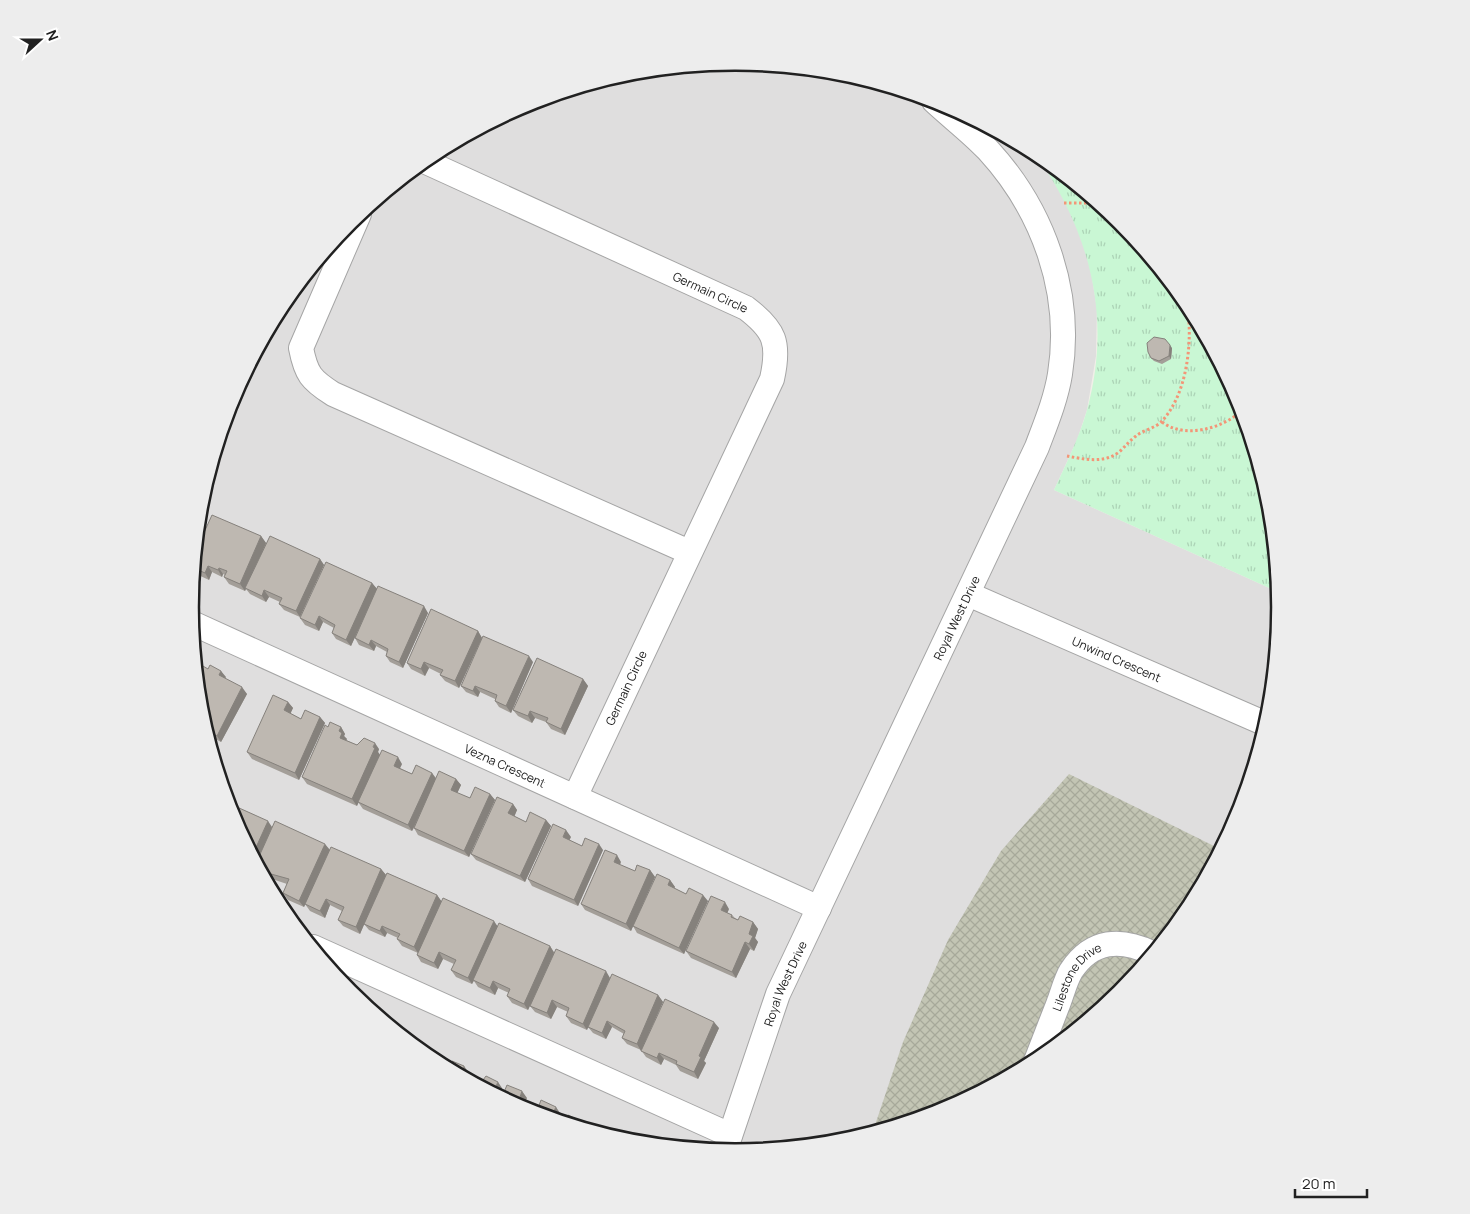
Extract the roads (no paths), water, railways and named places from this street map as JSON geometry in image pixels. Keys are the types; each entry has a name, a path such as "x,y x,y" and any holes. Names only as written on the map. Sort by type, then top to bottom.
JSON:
{"street":[{"name":"Royal West Drive","path":"728,1143 778,994 1037,447 1050,412 1060,375 1064,316 1051,254 1018,188 987,150 952,118"},
{"name":"Germain Circle","path":"433,165 746,308 764,322 774,338 776,358 772,379 689,552 576,797"},
{"path":"350,234 301,348 306,370 316,384 334,394 689,552"},
{"name":"Unwind Crescent","path":"968,594 1258,721"},
{"name":"Vezna Crescent","path":"200,626 819,908"},
{"name":"Lilestone Drive","path":"1042,1046 1071,971 1083,957 1098,947 1112,943 1126,943 1146,951"},
{"path":"327,953 728,1143"}]}
